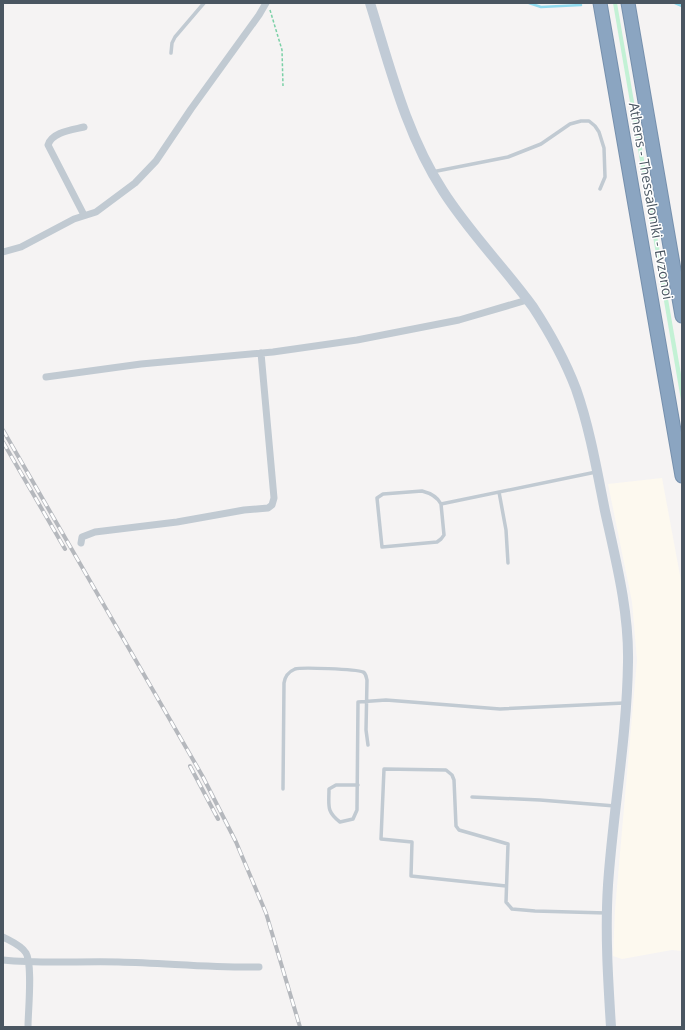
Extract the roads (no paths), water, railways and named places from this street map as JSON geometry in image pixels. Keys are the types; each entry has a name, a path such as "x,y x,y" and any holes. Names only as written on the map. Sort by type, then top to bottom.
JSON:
{"highway":[{"path":"591,3 616,97"},
{"name":"Athens - Thessaloniki - Evzonoi","path":"600,3 682,476"},
{"name":"Athens - Thessaloniki - Evzonoi","path":"628,3 682,316"},
{"path":"636,3 644,94"}],"street":[{"path":"3,252 21,248 74,219 96,212 135,183 156,161 266,3"},
{"path":"370,3 405,114 424,159 468,227 527,300 552,338 570,375 584,414 622,591 627,631 628,660 626,703 608,880 607,977 610,1027"},
{"path":"84,127 56,135 49,140 48,146 84,215"},
{"path":"46,377 141,364 261,353 357,340 459,320 527,300"},
{"path":"81,543 82,537 95,532 177,522 244,510 268,508 272,505 274,498 261,353"},
{"path":"3,937 26,952 29,963 28,1027"},
{"path":"3,960 29,963 92,961 164,963 225,968 259,967"}],"lane":[{"path":"171,53 172,43 175,37 204,3"},
{"path":"431,172 508,157 541,144 570,124 581,121 589,121 599,132 604,148 605,177 600,189"},
{"path":"441,504 597,471"},
{"path":"422,491 436,497 441,504 444,535 437,542 382,547 377,498 383,494 422,491"},
{"path":"499,492 506,530 508,563"},
{"path":"283,789 284,683 288,672 299,668 362,672 366,674 368,701 366,730 368,745"},
{"path":"358,786 336,785 329,789 329,805 331,815 340,822 353,818 357,810 358,786 358,702 386,700 500,709 626,703"},
{"path":"506,886 412,876 412,842 381,839 384,769 446,770 452,775 454,780 456,826 459,830 508,844 506,902 512,909 607,913"},
{"path":"472,797 540,800 616,806"}],"waterway":[{"path":"529,3 541,7 581,5"},
{"path":"675,3 682,6"}],"railway":[{"path":"3,430 203,777 236,842 266,913 300,1027"},
{"path":"3,442 65,549"},
{"path":"190,766 218,819"}]}
